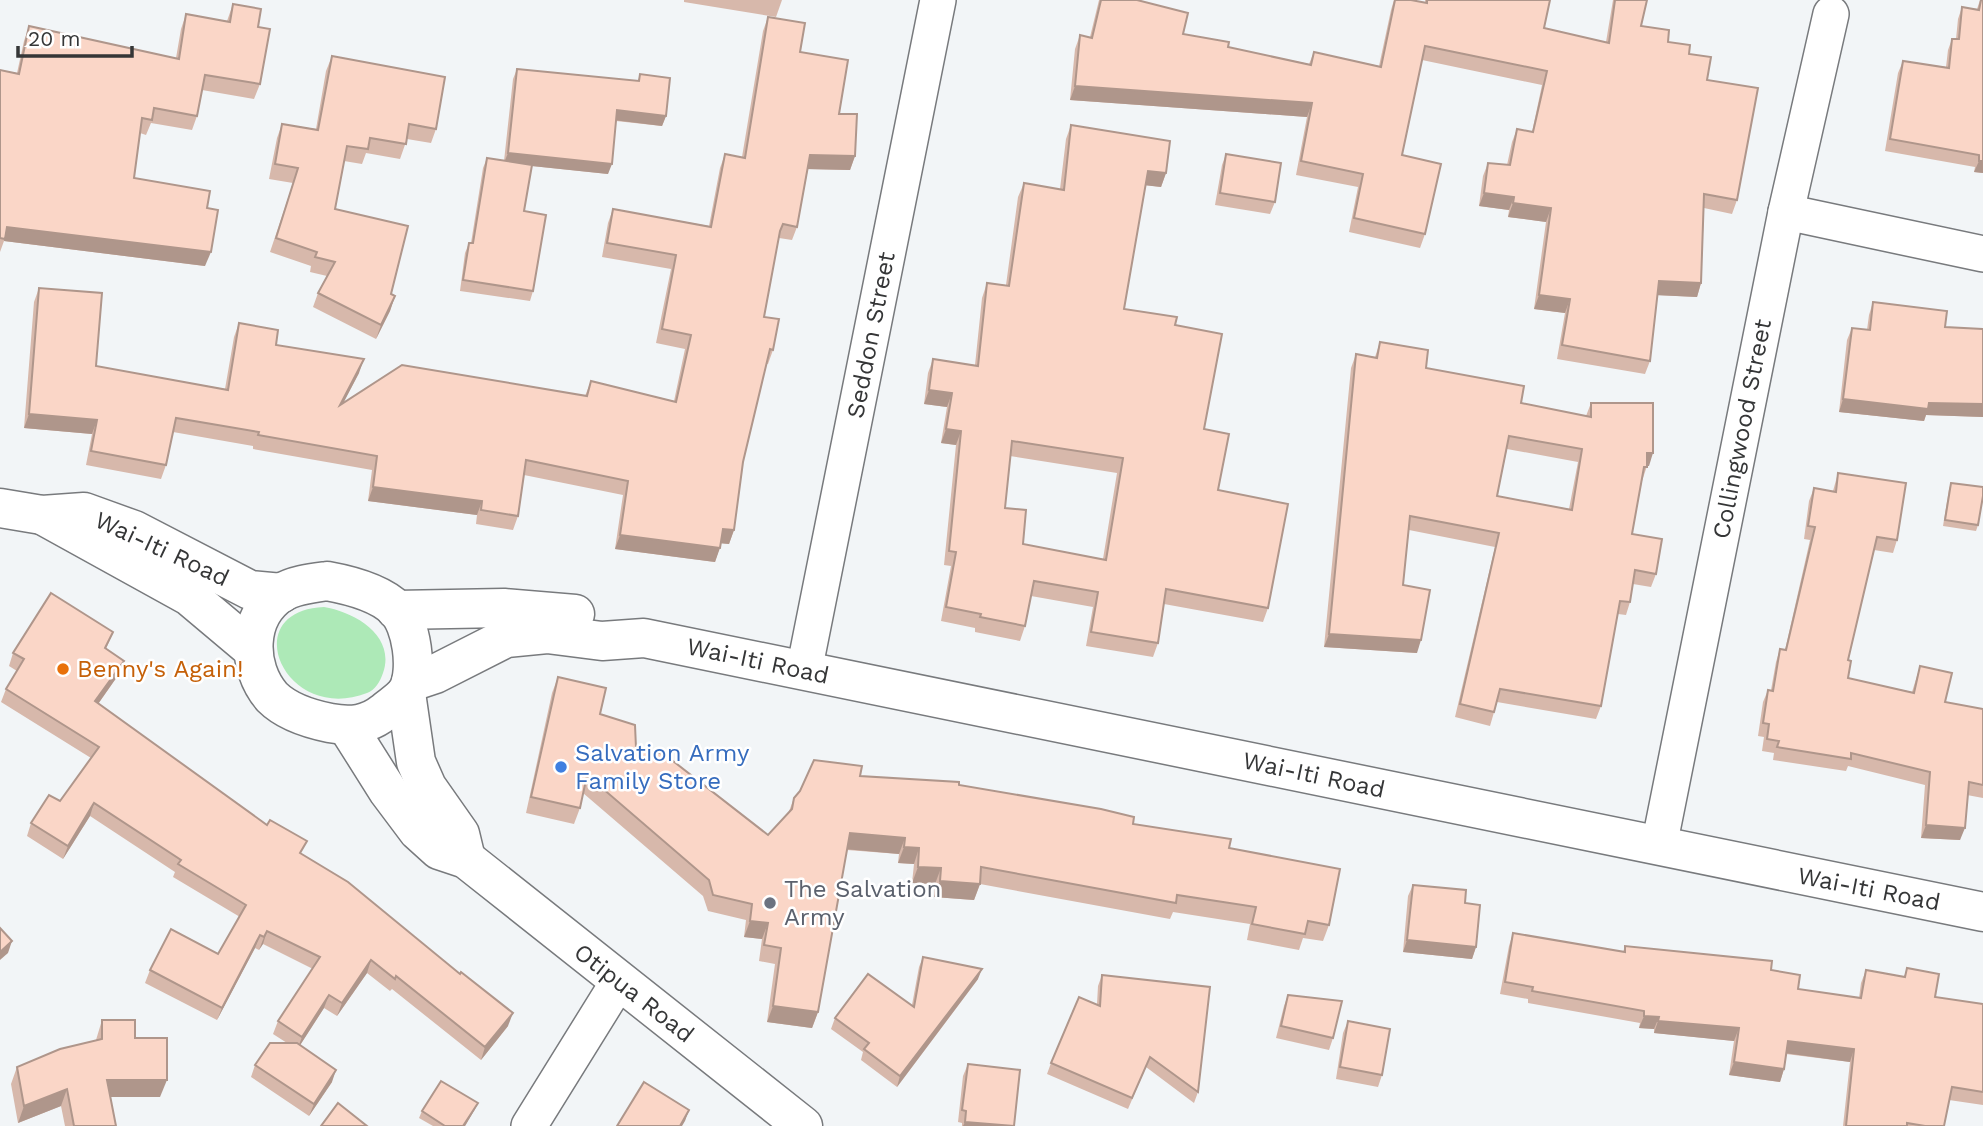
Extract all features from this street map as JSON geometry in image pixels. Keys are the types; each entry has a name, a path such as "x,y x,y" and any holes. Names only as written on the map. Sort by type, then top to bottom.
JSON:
{"main road":[{"name":"Wai-Iti Road","path":"0,508 42,514 84,512 134,530 250,590 282,593"},
{"name":"Wai-Iti Road","path":"42,514 189,596 252,649"},
{"path":"409,688 373,721 346,726 292,712 272,697 260,676 252,649 257,622 267,605 282,593 306,584 327,581 353,586 396,610 411,640 413,666 409,688 416,762 427,787 460,834 466,859"},
{"name":"Wai-Iti Road","path":"396,610 504,608 560,612 618,620 644,638"},
{"name":"Wai-Iti Road","path":"409,688 506,638 547,634 602,640 644,638 1983,912"},
{"name":"Otipua Road","path":"346,726 418,831 439,850 466,859 803,1126"}],"street":[{"name":"Seddon Street","path":"804,671 938,0"},
{"name":"Collingwood Street","path":"1659,846 1786,212 1831,14"},
{"path":"1786,212 1983,254"},
{"path":"529,1126 619,981"}],"green space":[{"path":"324,607 360,620 378,637 384,648 383,673 370,692 338,699 313,694 294,681 281,664 277,644 282,627 297,613"}],"building":[{"path":"1101,0 1137,0 1188,13 1183,34 1229,42 1228,47 1311,65 1314,52 1381,67 1395,0 1427,3 1427,0 1550,0 1544,28 1609,43 1615,0 1647,0 1641,26 1669,30 1668,42 1690,45 1689,54 1711,57 1707,80 1758,88 1737,200 1704,194 1701,283 1659,281 1650,361 1562,345 1570,299 1539,295 1551,208 1513,203 1514,197 1484,193 1488,163 1510,165 1517,129 1533,132 1547,71 1425,46 1402,155 1441,164 1425,234 1354,218 1363,174 1301,161 1312,103 1075,86 1080,35 1092,38"},
{"path":"1981,0 1983,161 1979,161 1979,155 1890,139 1903,61 1949,68 1952,39 1959,39 1962,7 1979,10"},
{"path":"233,4 261,9 258,27 270,29 260,84 205,75 197,116 154,108 152,120 142,118 134,178 210,191 207,208 218,210 211,252 7,227 5,239 0,238 0,70 19,74 29,26 179,59 186,14 230,22"},
{"path":"768,17 805,23 800,52 848,60 839,114 857,114 855,156 810,155 797,227 783,224 780,231 764,317 779,319 743,462 734,530 723,529 720,548 620,535 628,481 526,460 518,516 481,510 482,501 373,487 377,456 176,418 166,465 91,451 97,420 29,414 39,288 102,293 96,366 228,390 239,323 278,330 276,345 364,359 340,405 402,365 587,396 591,381 676,402 691,335 662,329 676,255 607,243 613,209 711,227 725,154 745,158"},
{"path":"332,56 445,77 436,129 409,124 406,144 370,138 368,149 347,146 335,209 408,226 391,294 395,296 381,325 318,293 335,262 315,257 317,252 276,238 298,168 275,164 282,124 318,130"},
{"path":"517,69 639,81 640,74 670,78 666,116 617,110 612,164 508,153"},
{"path":"1071,125 1170,141 1166,173 1148,171 1124,309 1177,317 1175,325 1222,334 1204,429 1229,434 1218,490 1288,504 1268,608 1166,589 1158,643 1091,632 1098,592 1034,581 1025,626 946,607 956,552 949,551 961,431 946,429 952,393 929,390 933,359 978,366 987,283 1009,286 1024,183 1064,190","holes":["1012,441 1123,458 1106,560 1023,544 1026,510 1005,508"]},
{"path":"1226,154 1281,163 1275,202 1220,193"},
{"path":"487,158 532,165 524,211 546,215 533,291 463,280 469,243 473,243"},
{"path":"1873,302 1947,311 1945,327 1983,329 1983,404 1929,403 1928,409 1843,399 1852,328 1870,330"},
{"path":"1380,342 1428,350 1426,368 1524,386 1521,403 1591,417 1591,403 1653,403 1653,453 1647,453 1647,467 1644,467 1632,534 1662,539 1656,574 1635,570 1630,602 1620,601 1601,706 1500,689 1494,712 1460,704 1499,533 1410,516 1403,585 1430,590 1421,640 1329,634 1356,354 1377,358","holes":["1509,436 1582,449 1572,510 1497,496"]},
{"path":"1838,473 1906,483 1897,540 1877,537 1848,660 1851,661 1848,678 1914,693 1920,666 1952,673 1945,702 1983,709 1983,785 1969,782 1965,828 1926,825 1930,772 1851,753 1851,759 1777,747 1779,741 1767,739 1769,724 1763,723 1768,690 1773,691 1780,649 1786,650 1815,527 1808,526 1814,488 1836,492"},
{"path":"1951,483 1983,487 1978,525 1945,520"},
{"path":"51,593 113,632 105,648 124,661 95,701 267,825 270,820 307,841 300,853 348,882 460,974 461,972 513,1013 485,1047 396,976 395,979 371,960 342,1003 329,995 302,1037 278,1021 320,957 267,931 264,937 260,935 222,1008 150,970 171,929 218,954 246,905 178,864 181,860 94,803 68,846 31,823 49,795 60,801 99,747 6,689 24,659 13,653"},
{"path":"558,677 606,688 600,714 635,725 636,748 664,754 768,835 792,809 794,798 814,760 862,766 860,776 959,782 959,785 1101,809 1134,817 1133,824 1231,839 1229,848 1340,869 1329,925 1308,921 1305,934 1252,924 1256,907 1177,895 1176,903 981,867 980,884 940,881 941,868 918,867 919,848 904,847 905,838 850,833 818,1012 773,1006 781,948 764,945 768,923 750,921 752,904 713,895 709,880 587,775 580,808 531,797"},
{"path":"1413,885 1466,890 1465,903 1480,905 1476,947 1407,940"},
{"path":"0,928 12,941 0,952"},
{"path":"1513,933 1625,952 1625,946 1772,961 1771,970 1800,975 1798,989 1861,998 1866,970 1905,977 1907,968 1939,974 1935,997 1983,1004 1983,1092 1952,1087 1944,1126 1907,1123 1907,1126 1846,1126 1854,1049 1788,1041 1784,1069 1734,1062 1739,1028 1658,1021 1659,1017 1644,1016 1644,1011 1532,991 1533,987 1505,982"},
{"path":"923,957 982,969 900,1076 864,1049 869,1043 835,1018 868,974 914,1007"},
{"path":"1102,975 1210,987 1198,1092 1150,1057 1132,1098 1051,1063 1079,997 1100,1006"},
{"path":"1288,995 1342,1001 1333,1038 1281,1026"},
{"path":"102,1020 135,1020 135,1038 167,1038 167,1080 107,1080 116,1126 74,1126 67,1089 24,1106 17,1067 60,1049 102,1039"},
{"path":"1348,1021 1390,1029 1382,1075 1340,1067"},
{"path":"270,1043 297,1043 336,1070 314,1104 255,1065"},
{"path":"968,1064 1020,1070 1014,1126 965,1122 966,1111 962,1110"},
{"path":"441,1081 478,1103 463,1126 445,1126 422,1111"},
{"path":"644,1082 689,1110 680,1126 617,1126"},
{"path":"338,1103 367,1126 321,1126"}],"place":[{"name":"Benny's Again!","path":"63,669"},
{"name":"Salvation Army Family Store","path":"561,767"},
{"name":"The Salvation Army","path":"770,903"}]}
